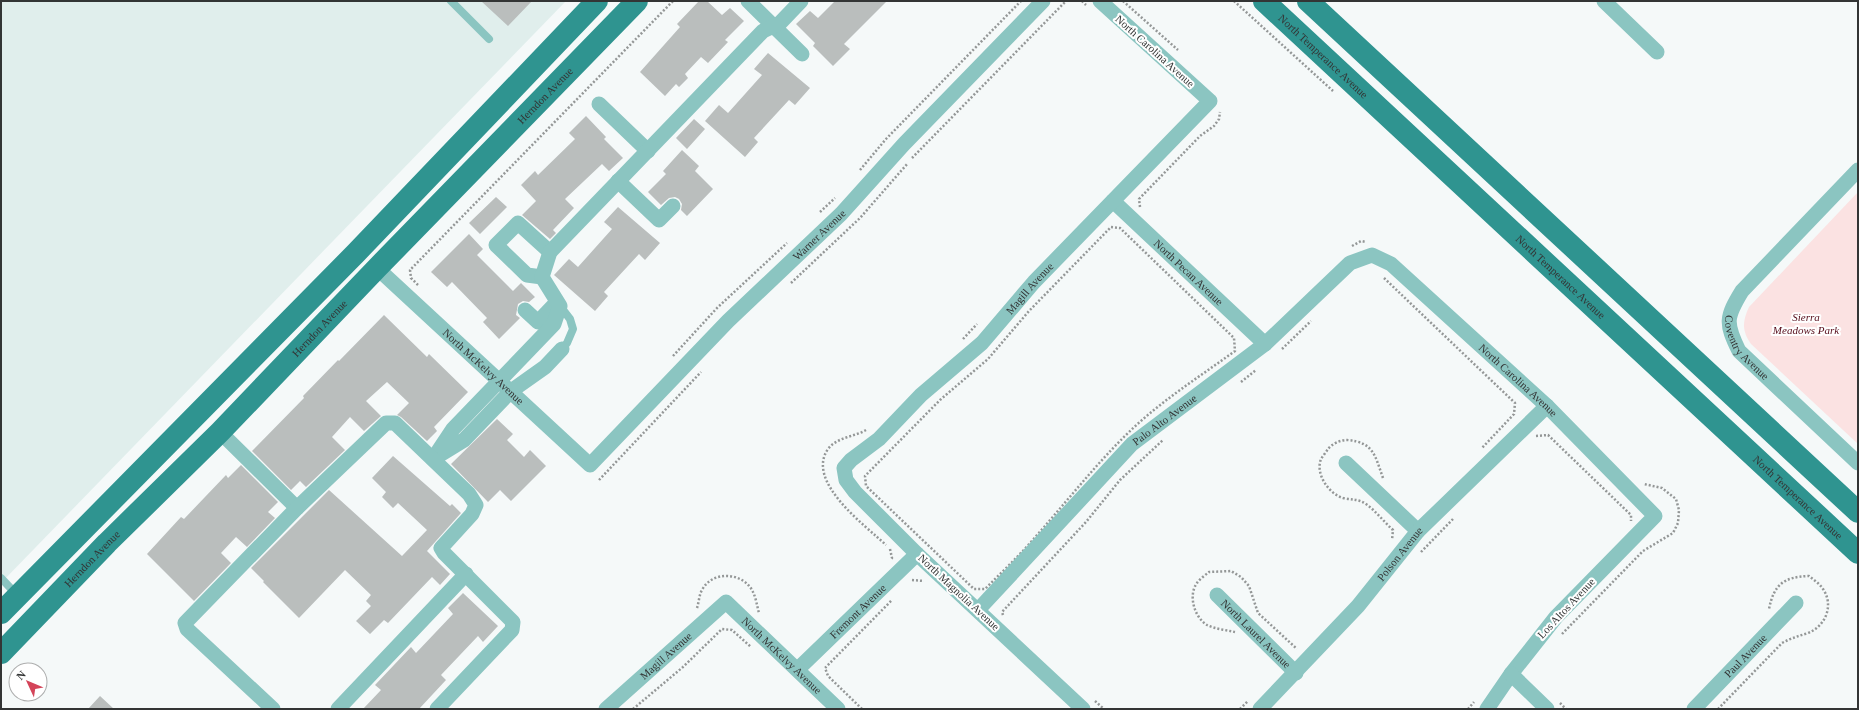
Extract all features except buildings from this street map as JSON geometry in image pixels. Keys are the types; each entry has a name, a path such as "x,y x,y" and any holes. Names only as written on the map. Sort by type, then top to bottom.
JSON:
{"main road":[{"path":"1,613 356,253 597,1"},
{"name":"Herndon Avenue","path":"1,653 107,543 220,432 377,268 637,1"},
{"name":"North Temperance Avenue","path":"1264,1 1858,553"},
{"path":"1308,1 1858,512"},
{"path":"377,268 376,254 379,247 452,170 499,104"},
{"path":"220,432 284,344 357,270 359,258 356,253"}],"street":[{"path":"748,1 802,54"},
{"path":"433,459 453,429 554,324 559,304 542,277 550,252 763,31 780,23 801,1"},
{"name":"Warner Avenue","path":"590,465 728,321 841,214 904,144 1043,1"},
{"name":"North Carolina Avenue","path":"1100,1 1216,103"},
{"path":"1606,2 1657,52"},
{"name":"Magill Avenue","path":"844,468 851,460 879,439 921,395 982,343 1034,282 1113,201 1216,103"},
{"path":"599,104 648,151"},
{"name":"Coventry Avenue","path":"1858,170 1742,291 1730,312 1729,325 1729,332 1739,352 1858,463"},
{"path":"618,181 659,220 673,206"},
{"name":"North Pecan Avenue","path":"1113,201 1264,344"},
{"path":"542,277 527,275 496,245 518,222 550,252"},
{"name":"North Carolina Avenue","path":"1370,249 1391,264 1547,406 1655,516"},
{"name":"Palo Alto Avenue","path":"978,610 1132,444 1264,344 1350,263 1370,249"},
{"name":"North McKelvy Avenue","path":"377,268 590,465"},
{"path":"525,310 538,322 559,304"},
{"path":"433,459 464,440 511,392 545,366 562,349"},
{"name":"Polson Avenue","path":"1255,703 1296,673 1358,606 1418,531 1547,406"},
{"path":"272,709 187,629 185,623 297,508 386,423 395,423 469,494 476,505 472,514 442,548 444,553 513,622 512,630 437,709"},
{"path":"220,432 297,508"},
{"path":"1346,463 1418,531"},
{"name":"North Magnolia Avenue","path":"844,468 846,480 855,492 918,554 1083,709"},
{"name":"Los Altos Avenue","path":"1482,704 1511,674 1556,617 1655,516"},
{"name":"Fremont Avenue","path":"798,669 918,554"},
{"path":"338,709 466,574"},
{"name":"North Laurel Avenue","path":"1217,595 1296,673"},
{"name":"North McKelvy Avenue","path":"726,602 798,669 838,709"},
{"name":"Magill Avenue","path":"606,709 726,602"},
{"name":"Paul Avenue","path":"1694,709 1796,603"},
{"path":"1511,674 1551,704"}],"lane":[{"path":"451,1 489,39"},
{"path":"559,304 570,319 573,329 567,343 562,349"},
{"path":"1,578 18,595"}],"path":[{"path":"855,175 886,140 1021,1"},
{"path":"1123,1 1179,52"},
{"path":"1145,213 1140,208 1139,199 1200,136 1214,126 1219,119 1216,103"},
{"path":"819,213 840,193"},
{"path":"1111,227 1120,228 1234,338 1235,351 1162,403 1129,432 1107,454 1037,536 997,577 985,589 974,589 866,486 865,476 940,400 988,359 1029,312 1111,227"},
{"path":"668,362 717,308 792,239"},
{"path":"1349,247 1361,241 1370,249"},
{"path":"1378,273 1515,403 1514,414 1481,448"},
{"path":"1281,350 1314,319"},
{"path":"1238,384 1257,370"},
{"path":"1534,436 1548,435 1631,515 1631,523"},
{"path":"1004,618 1002,612 1076,533 1120,480 1167,437"},
{"path":"1385,484 1378,459 1369,447 1358,442 1344,440 1331,446 1320,460 1322,477 1330,491 1342,498 1358,500 1367,505 1393,530 1392,541"},
{"path":"1561,636 1643,551 1673,532 1678,523 1679,510 1676,499 1662,488 1639,483"},
{"path":"1419,554 1453,518"},
{"path":"1240,637 1235,632 1207,625 1198,617 1194,606 1193,595 1196,584 1209,572 1231,571 1241,577 1249,586 1258,613 1296,650 1301,647"},
{"path":"907,585 912,579"},
{"path":"862,709 828,676 825,668 896,596"},
{"path":"633,709 684,667 722,629 732,630 755,651"},
{"path":"1240,709 1255,703"},
{"path":"1468,709 1482,704"},
{"path":"1551,704 1566,709"}],"shaded area":[{"path":"1,1 566,1 1,583"}],"green space":[{"name":"Sierra Meadows Park","path":"1858,192 1858,444 1751,344 1746,335 1744,322 1749,307"}]}
